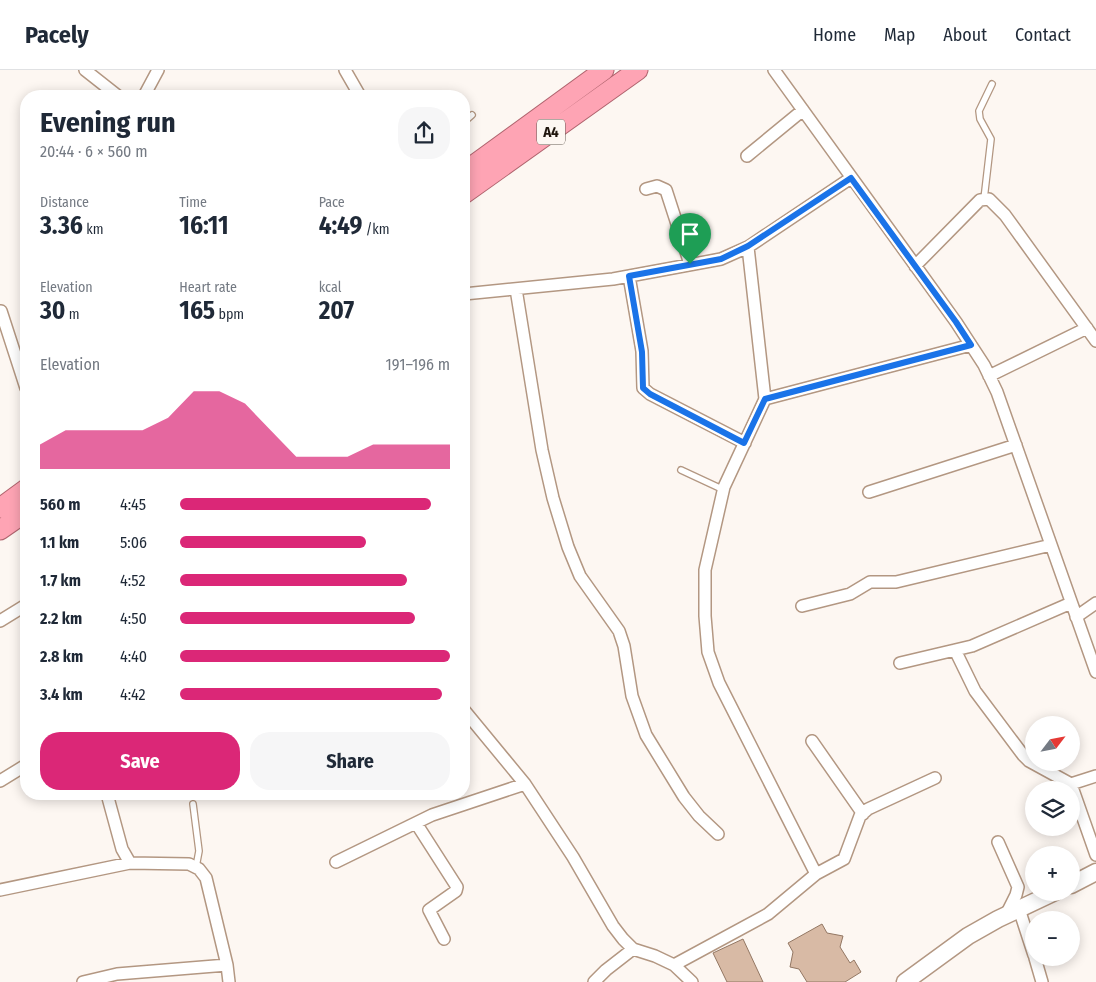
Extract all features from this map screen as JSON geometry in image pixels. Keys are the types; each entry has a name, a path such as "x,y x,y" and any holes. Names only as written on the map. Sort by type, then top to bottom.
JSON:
{"highway":[{"name":"A4","path":"470,164 604,70"},
{"name":"A4","path":"470,190 638,70"},
{"path":"0,508 20,493"},
{"path":"0,530 20,516"}],"main road":[{"path":"1080,880 1096,872"},
{"path":"905,982 968,936 1036,901"}],"street":[{"path":"85,70 110,90"},
{"path":"147,90 158,70"},
{"path":"345,70 357,90"},
{"path":"774,70 916,266 971,345 989,376 997,392 1096,672"},
{"path":"747,156 803,110"},
{"path":"470,293 613,279 721,259 748,246 851,178"},
{"path":"646,189 657,186 666,190 690,264"},
{"path":"916,266 980,200 989,199 1004,215 1096,341"},
{"path":"748,246 765,399 724,490 705,570 705,616 708,652 719,683 816,874"},
{"path":"629,276 642,352 643,388 650,394 744,443"},
{"path":"516,289 542,450 553,498 568,547 580,576 619,632 624,646 632,696 646,735 684,797 699,816 718,834"},
{"path":"1,311 20,370"},
{"path":"989,376 1087,328"},
{"path":"765,399 971,345"},
{"path":"869,492 1016,445"},
{"path":"802,606 850,594 870,582 896,582 1051,545"},
{"path":"900,663 972,646 1071,603"},
{"path":"1076,616 1096,603"},
{"path":"0,621 20,609"},
{"path":"955,650 975,691 1023,755 1029,761 1066,781"},
{"path":"470,717 525,784 573,857 613,926 633,949 674,965 692,982"},
{"path":"812,741 863,814"},
{"path":"0,781 20,769"},
{"path":"1080,781 1096,776"},
{"path":"674,965 768,914 816,874 844,859 863,814 935,778"},
{"path":"336,862 432,815 525,784"},
{"path":"110,800 122,849 130,863"},
{"path":"1080,810 1096,855"},
{"path":"416,824 457,887 456,892 429,910 444,939"},
{"path":"998,842 1018,888 1012,912 1025,938"},
{"path":"0,890 130,863 189,864 199,869 206,878 227,965 229,982"},
{"path":"594,982 633,949"},
{"path":"83,982 117,974 227,965"},
{"path":"1037,966 1042,982"}],"lane":[{"path":"984,200 991,139 980,119 979,111 992,84"},
{"path":"681,470 724,490"},
{"path":"193,804 199,851 196,867"}],"building":[{"path":"822,924 827,933 843,936 840,947 850,963 854,960 861,972 845,982 807,982 799,969 790,967 793,952 788,943"},
{"path":"743,939 763,982 727,982 713,953"}],"route":[{"path":"851,178 971,345 765,399 744,443 650,394 643,388 642,352 629,276 690,264 721,259 748,246 851,178"}]}
